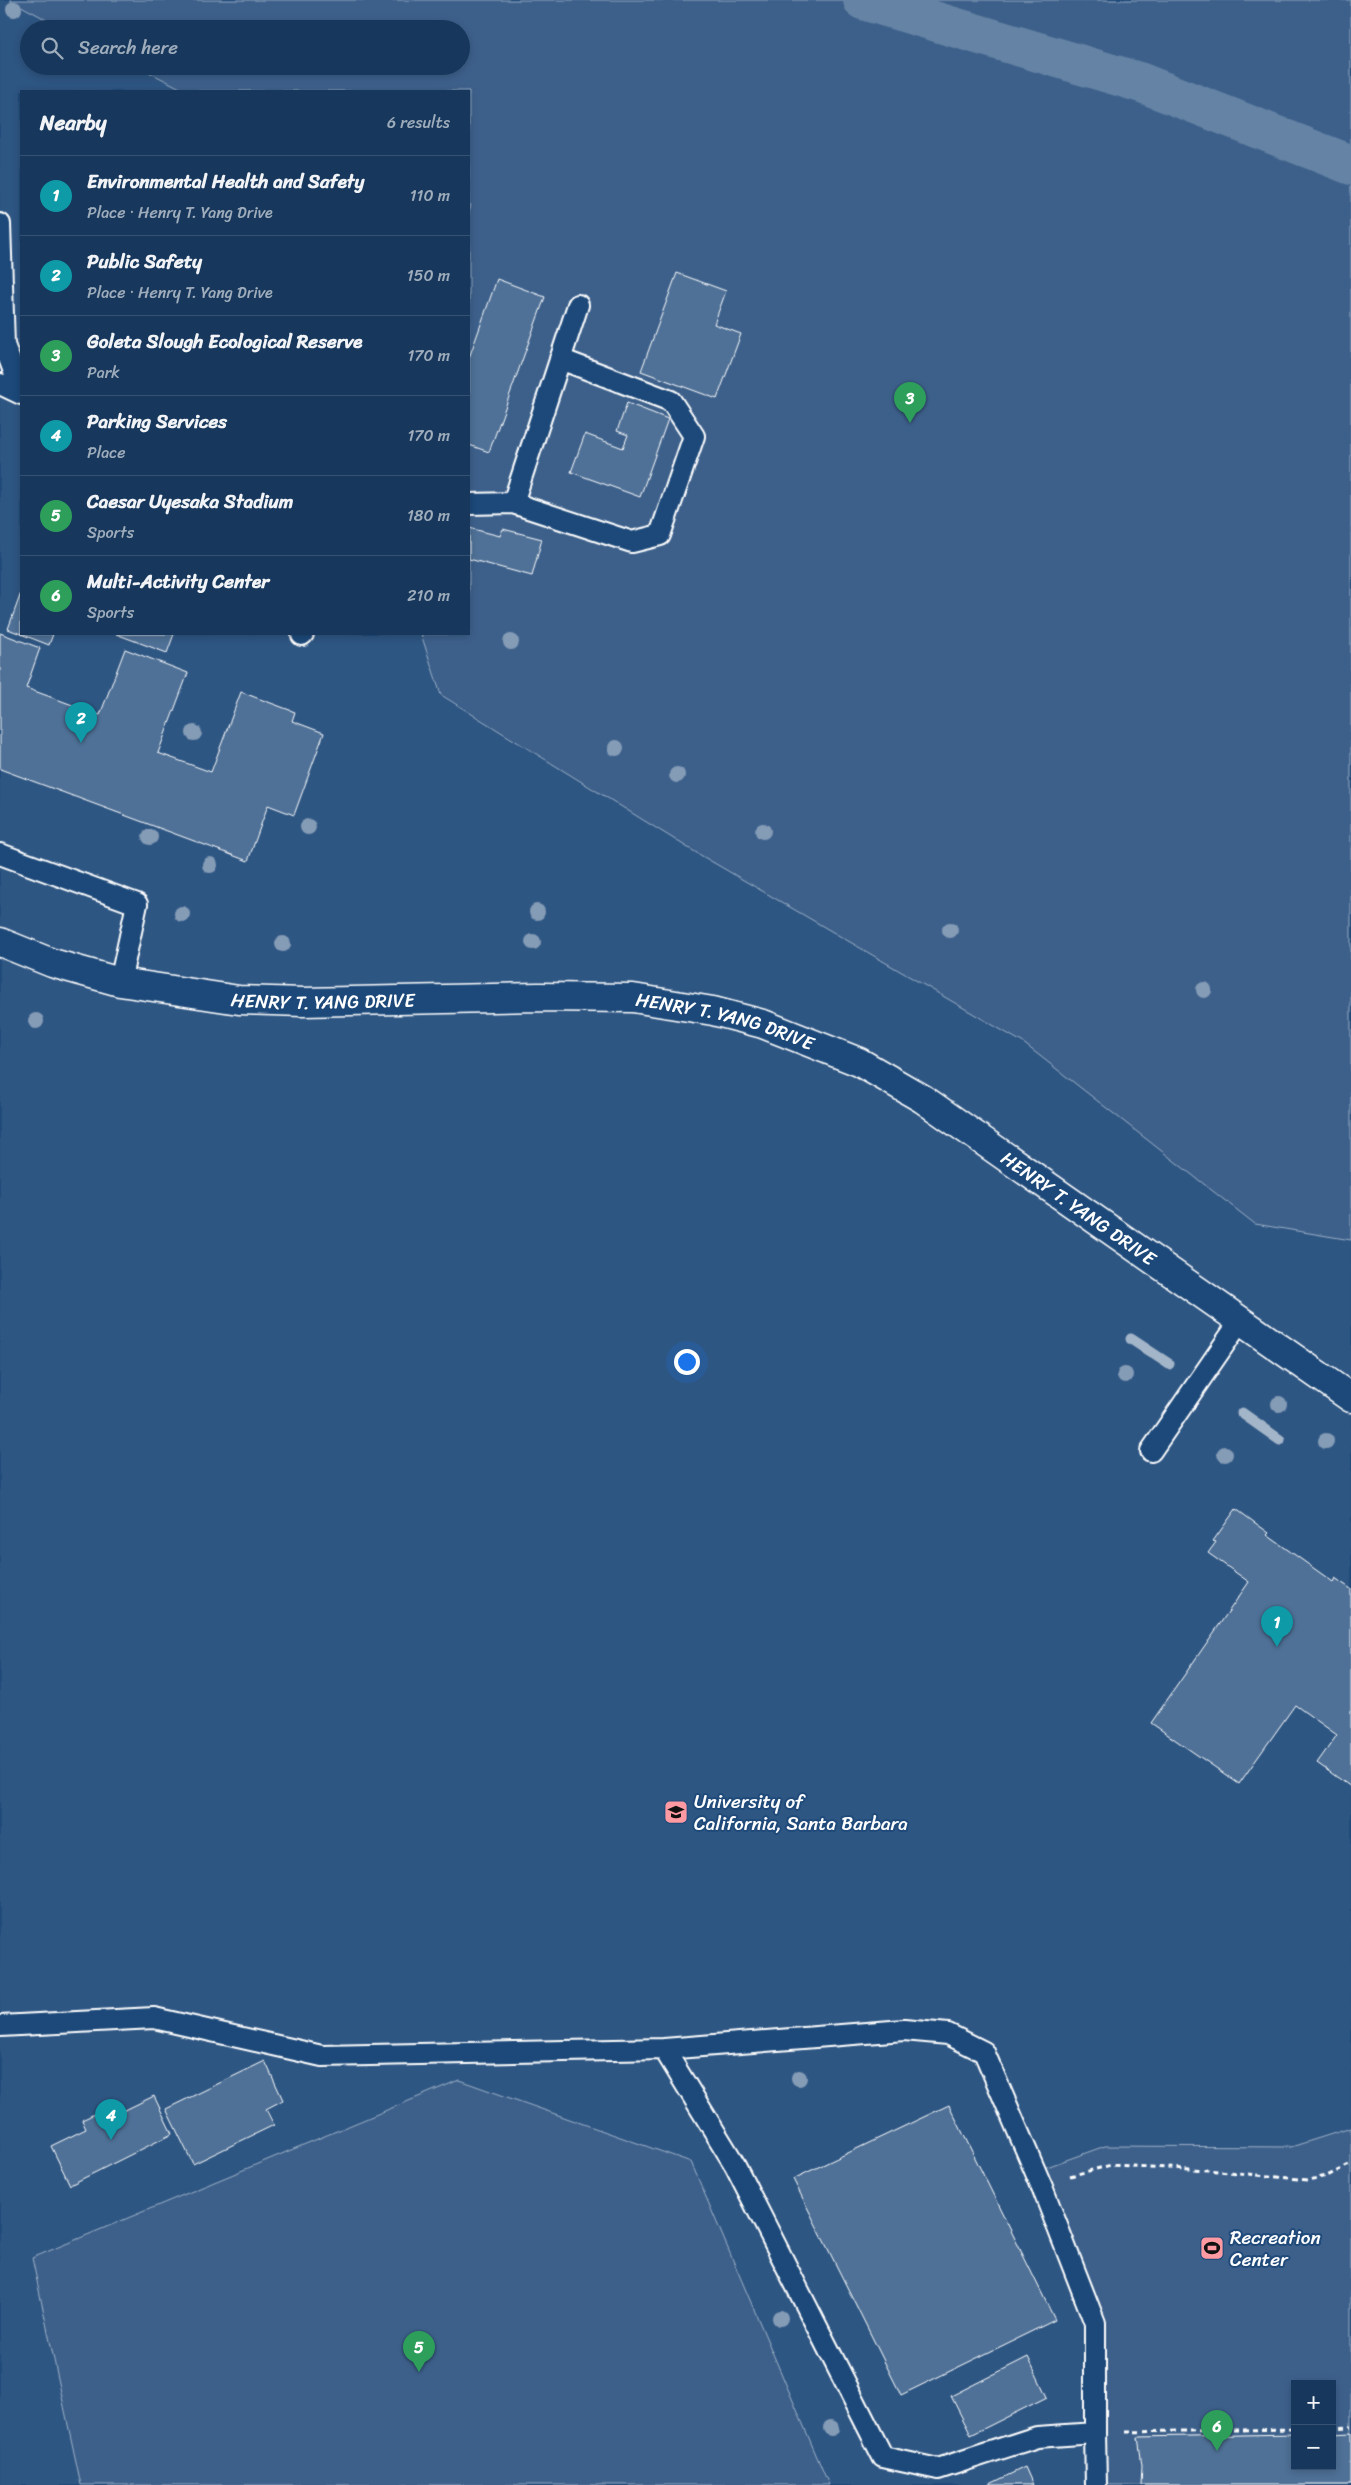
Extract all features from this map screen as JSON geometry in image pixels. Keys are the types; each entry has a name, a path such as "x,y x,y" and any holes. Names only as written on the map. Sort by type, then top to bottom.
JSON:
{"street":[{"name":"HENRY T. YANG DRIVE","path":"0,942 52,963 120,982 239,1000 303,1002 538,997 633,998 713,1011 763,1024 859,1062 923,1100 1351,1398"}],"lane":[{"path":"0,224 4,345 20,387"},
{"path":"513,503 578,305"},
{"path":"470,504 513,503 632,542 660,535 694,436 671,401 560,359"},
{"path":"0,384 20,394"},
{"path":"0,854 137,904 120,982"},
{"path":"1151,1451 1241,1320"},
{"path":"0,2026 154,2018 322,2056 664,2049 904,2030 948,2034 984,2052 1042,2187 1095,2323 1096,2485"},
{"path":"664,2049 735,2165 883,2457 938,2469 1037,2437 1095,2433"}],"path":[{"path":"1042,2187 1094,2168 1111,2165 1208,2170 1308,2180 1327,2176 1351,2164"},
{"path":"1336,2428 1351,2428"},
{"path":"1095,2433 1291,2429"}],"shaded area":[{"name":"University of California, Santa Barbara","path":"0,0 547,0 470,209 470,90 20,90 20,635 421,635 441,696 690,849 1022,1042 1255,1224 1351,1240 1351,2485 0,2485"},
{"path":"10,0 1351,0 1351,1240 1255,1224 1022,1042 690,849 441,695 421,635 470,635 470,90 184,90 155,75 470,75 470,20 47,20"},
{"path":"459,2080 691,2162 829,2485 81,2485 32,2258"},
{"name":"Recreation Center","path":"1351,2128 1351,2485 1105,2485 1103,2329 1044,2168 1105,2146 1291,2147"}],"building":[{"path":"677,273 726,291 714,324 741,334 717,399 641,371"},
{"path":"497,279 545,297 489,452 470,445 470,355"},
{"path":"627,403 668,419 640,497 571,472 585,434 623,448 628,435 617,431"},
{"path":"470,528 500,536 503,529 542,539 532,576 470,559"},
{"path":"20,596 20,634 8,629"},
{"path":"0,633 40,648 26,688 100,715 125,649 188,673 158,753 211,772 241,692 295,712 292,721 324,733 294,815 268,805 248,861 0,769"},
{"path":"23,635 53,635 49,645"},
{"path":"119,635 174,635 167,653"},
{"path":"1236,1509 1269,1533 1267,1535 1333,1582 1335,1578 1351,1589 1351,1787 1317,1763 1337,1735 1295,1705 1239,1784 1151,1723 1249,1582 1208,1553 1216,1542 1213,1541"},
{"path":"265,2061 283,2100 266,2109 274,2125 193,2164 166,2109"},
{"path":"154,2096 172,2134 70,2185 51,2146 86,2129 82,2120 117,2103 121,2112"},
{"path":"949,2105 1055,2320 901,2395 793,2179"},
{"path":"1028,2357 1047,2397 971,2435 951,2396"},
{"path":"1351,2433 1351,2485 1141,2485 1142,2465 1138,2437 1291,2434 1291,2470 1336,2470 1336,2434"},
{"path":"1025,2467 1033,2485 988,2485"}],"waterway":[{"path":"863,0 1142,83 1351,165"},
{"path":"1131,1339 1169,1364"},
{"path":"1242,1413 1280,1440"}],"place":[{"name":"Goleta Slough Ecological Reserve","path":"910,423"},
{"name":"Public Safety","path":"81,743"},
{"name":"Environmental Health and Safety","path":"1277,1647"},
{"name":"University of California, Santa Barbara","path":"676,1812"},
{"name":"Parking Services","path":"111,2140"},
{"name":"Recreation Center","path":"1212,2248"},
{"name":"Caesar Uyesaka Stadium","path":"419,2372"},
{"name":"Multi-Activity Center","path":"1217,2451"}]}
